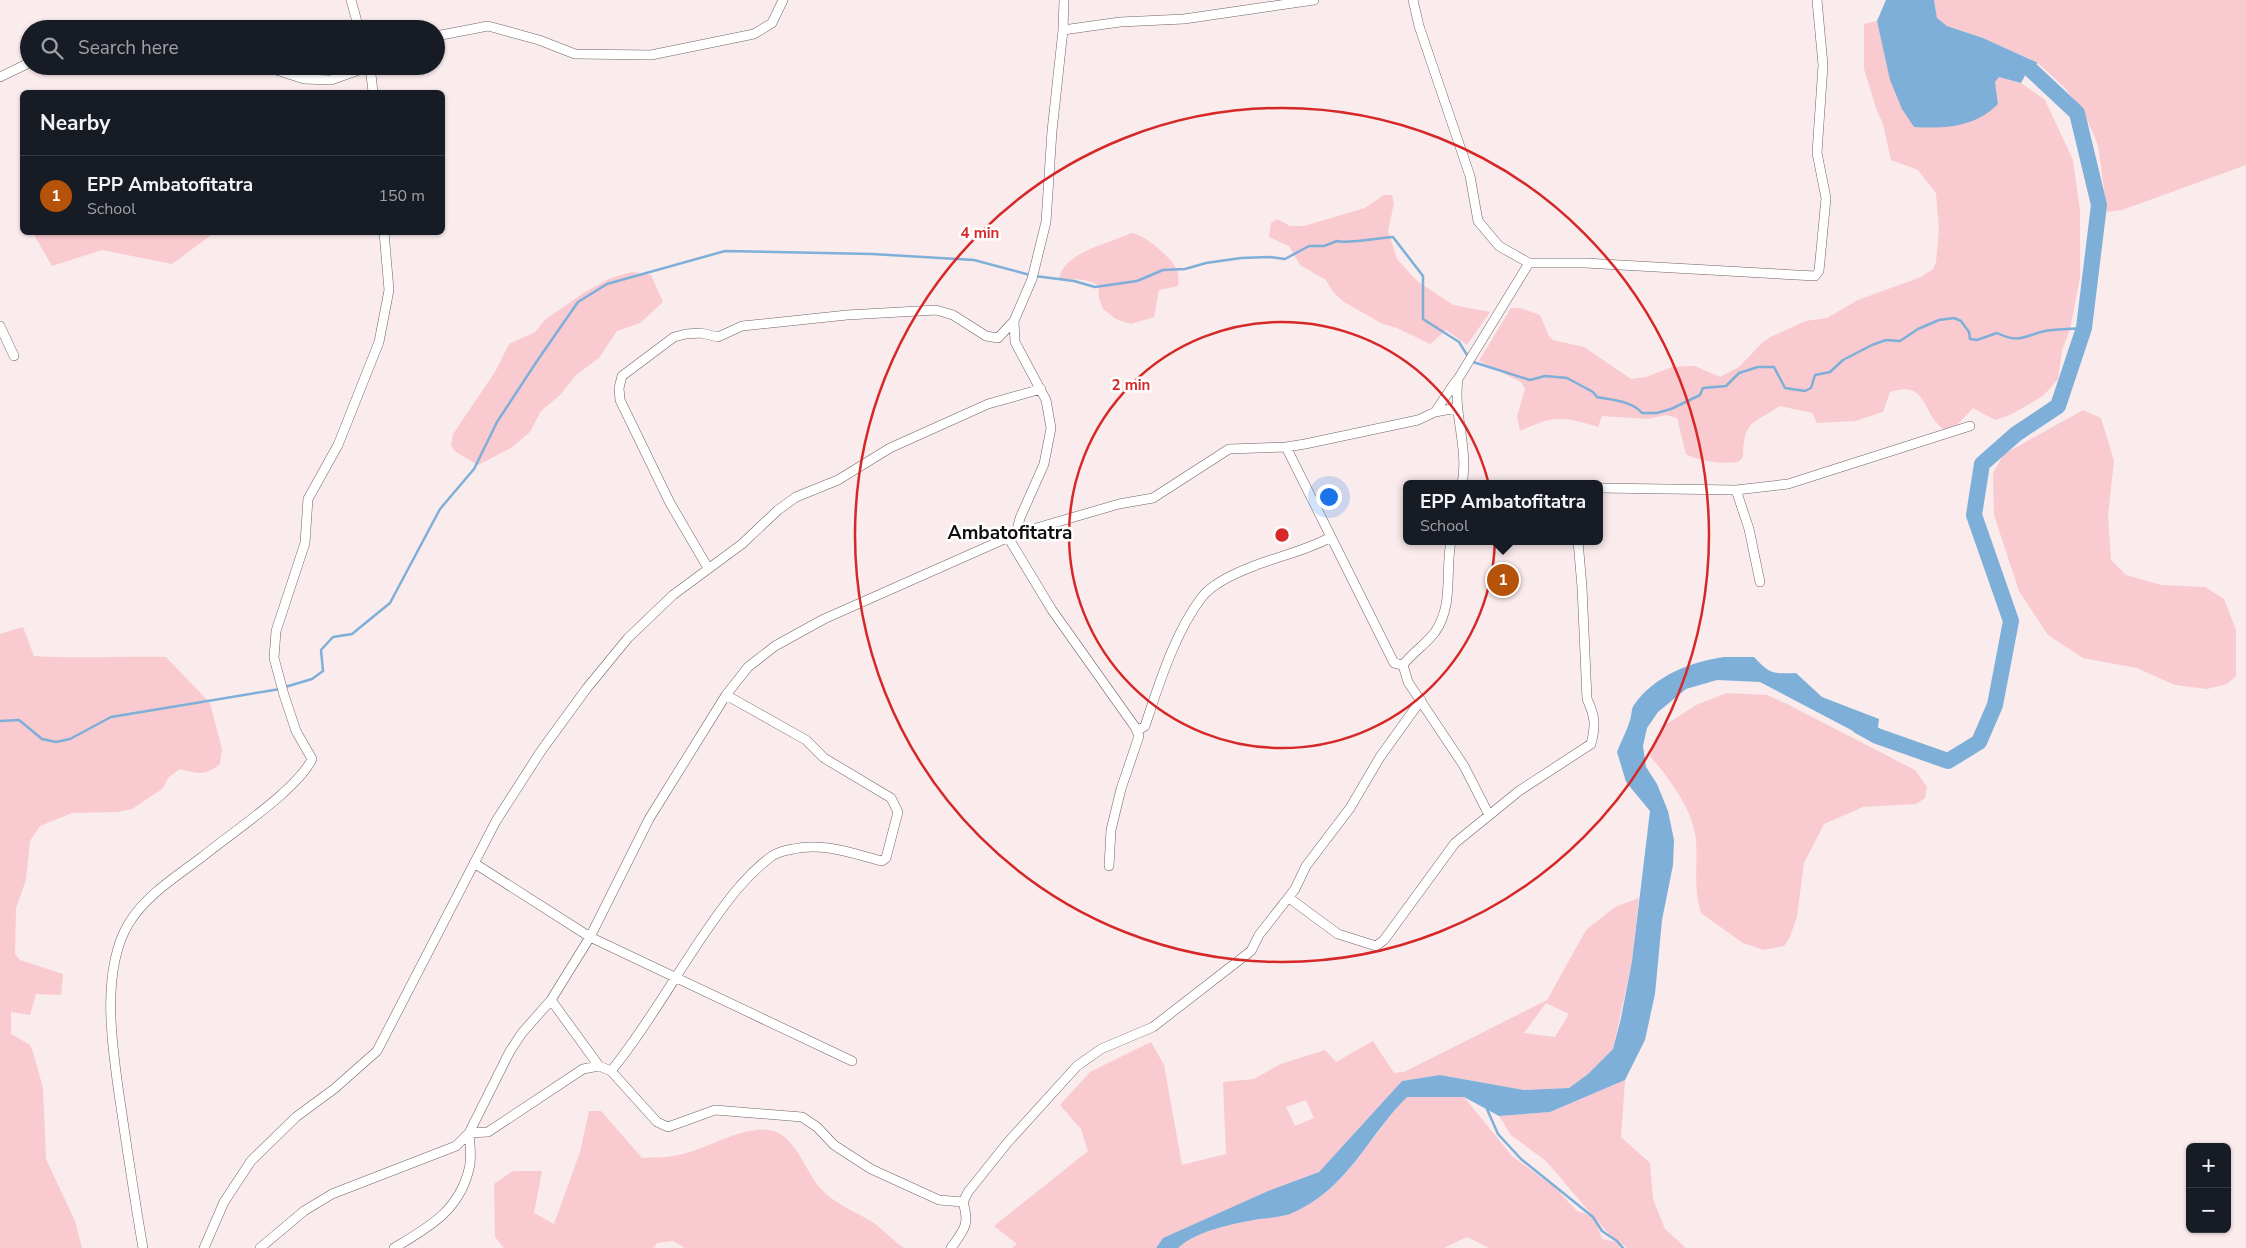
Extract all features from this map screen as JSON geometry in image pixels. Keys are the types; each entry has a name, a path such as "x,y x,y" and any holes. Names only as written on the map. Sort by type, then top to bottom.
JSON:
{"street":[{"path":"351,0 357,20"},
{"path":"445,34 488,26 539,40 575,54 651,55 754,34 772,23 782,0"},
{"path":"708,568 670,503 620,400 619,388 622,376 674,337 701,333 718,337 742,326 847,315 936,310 953,315 986,336 998,338 1014,321 1032,279 1046,222 1064,0"},
{"path":"1063,30 1120,22 1184,19 1314,0"},
{"path":"1413,0 1419,26 1470,176 1478,221 1499,246 1529,263 1585,263 1815,276 1819,271 1826,198 1817,153 1823,65 1817,0"},
{"path":"0,77 20,67"},
{"path":"294,75 304,78 331,80 345,75"},
{"path":"371,75 373,90"},
{"path":"143,1248 110,1019 112,980 119,945 129,922 157,891 276,799 308,768 312,759 296,731 284,695 274,658 276,631 305,543 308,499 338,445 379,342 389,290 384,235"},
{"path":"1435,412 1458,379 1529,263"},
{"path":"1012,536 1044,464 1051,428 1046,400 1015,342 1014,321"},
{"path":"0,326 14,356"},
{"path":"1458,379 1456,394 1463,446 1462,480"},
{"path":"204,1248 224,1202 251,1161 296,1117 334,1089 377,1051 389,1033 496,821 542,751 587,688 628,638 673,595 742,544 778,510 796,497 838,480 890,448 988,404 1041,389"},
{"path":"260,1248 304,1211 332,1194 456,1146 469,1134 510,1051 522,1033 551,1000 590,937 649,819 726,695 748,667 775,646 852,605 889,591 1002,538 1119,504 1153,498 1229,449 1286,447 1418,420 1435,412 1457,408"},
{"path":"1603,488 1736,490 1788,484 1970,426"},
{"path":"1286,447 1329,538 1362,598 1394,663 1402,665"},
{"path":"1736,490 1749,529 1760,582"},
{"path":"1012,536 1052,610 1139,736 1120,789 1111,830 1109,866"},
{"path":"1137,731 1144,726 1164,669 1203,596 1218,584 1254,566 1288,555 1329,538"},
{"path":"1402,665 1435,631 1449,594 1447,573 1450,545"},
{"path":"1289,898 1338,934 1376,946 1384,940 1455,843 1519,791 1591,744 1595,727 1594,715 1587,699 1578,545"},
{"path":"1402,665 1408,682 1464,766 1490,815"},
{"path":"611,1071 625,1054 675,976 733,892 773,855 794,849 818,847 836,849 882,861 886,858 898,812 890,798 824,758 806,740 726,695"},
{"path":"951,1248 966,1227 967,1216 963,1202 968,1192 1008,1142 1077,1066 1101,1049 1153,1027 1174,1008 1251,951 1259,936 1289,898 1306,866 1350,808 1380,757 1421,700"},
{"path":"474,863 590,937 675,976 822,1049 852,1061"},
{"path":"551,1000 599,1066 611,1071 657,1122 668,1127 715,1110 802,1117 817,1127 834,1144 871,1170 940,1200 963,1202"},
{"path":"469,1134 488,1132 583,1069 599,1066"},
{"path":"394,1248 438,1221 460,1195 470,1167 469,1134"}],"shaded area":[{"path":"1934,0 2246,0 2246,165 2122,210 2107,212 2098,145 2085,115 2065,88 2038,63 1983,38 1947,26 1937,18"},
{"path":"1877,21 1891,80 1998,104 1995,82 1999,77 2021,83 2045,100 2073,160 2080,211 2080,277 2070,329 2062,350 2058,379 2043,396 2010,415 1995,420 1973,408 1958,424 1945,430 1937,424 1923,400 1912,390 1903,389 1890,392 1883,412 1855,421 1817,423 1812,413 1780,406 1751,425 1745,436 1743,457 1738,462 1711,462 1686,454 1677,418 1666,415 1647,419 1602,416 1598,427 1566,419 1558,419 1542,422 1520,431 1517,417 1525,389 1521,382 1479,361 1511,308 1520,308 1540,315 1549,336 1553,340 1584,347 1631,379 1646,377 1672,367 1687,366 1695,366 1720,377 1739,367 1764,341 1771,337 1805,321 1827,318 1858,300 1921,277 1933,269 1936,262 1939,230 1936,193 1918,170 1891,160 1883,124 1864,69 1864,24"},
{"path":"1384,195 1392,195 1394,203 1388,231 1397,259 1417,281 1453,305 1490,312 1467,345 1446,330 1430,344 1397,328 1383,324 1344,302 1333,292 1326,280 1300,265 1289,246 1269,237 1271,223 1277,219 1290,226 1304,226 1365,208"},
{"path":"1131,233 1143,237 1164,253 1178,272 1179,280 1178,286 1159,290 1154,317 1131,324 1116,319 1103,309 1099,298 1098,285 1084,280 1059,279 1063,269 1078,255"},
{"path":"34,235 211,235 172,264 102,250 52,266"},
{"path":"632,272 651,275 663,302 640,323 617,331 599,358 576,375 560,395 541,411 530,432 511,448 478,465 456,452 451,446 453,434 495,372 509,344 535,332 546,319 585,292 611,278"},
{"path":"2083,410 2101,418 2114,461 2108,516 2111,560 2126,575 2161,585 2205,587 2224,599 2236,630 2236,676 2227,684 2207,689 2175,685 2137,668 2083,658 2048,635 2019,591 1994,515 1993,473 2004,454"},
{"path":"23,627 34,656 166,657 210,703 222,749 220,764 215,768 201,773 180,769 169,777 162,789 132,809 118,812 72,813 40,826 30,841 26,880 16,908 15,954 20,960 63,974 61,995 36,994 30,1015 11,1012 11,1034 30,1045 33,1052 43,1088 46,1159 75,1221 82,1248 0,1248 0,634"},
{"path":"1727,693 1767,695 1785,703 1915,770 1927,787 1925,798 1916,804 1863,807 1824,824 1804,863 1797,916 1790,937 1784,946 1764,950 1743,943 1701,913 1696,885 1696,840 1694,828 1679,795 1650,756 1662,727 1696,705"},
{"path":"1639,898 1632,961 1613,1049 1588,1074 1569,1088 1524,1090 1440,1075 1402,1081 1319,1172 1268,1191 1163,1238 1156,1248 1012,1248 1017,1244 994,1226 1088,1151 1081,1129 1060,1105 1090,1072 1151,1042 1164,1065 1182,1165 1226,1154 1223,1082 1254,1079 1281,1064 1325,1050 1336,1062 1373,1041 1394,1073 1404,1072 1547,1000 1586,930 1615,907","holes":["1546,1003 1569,1014 1555,1037 1524,1033","1306,1100 1314,1118 1295,1126 1286,1107"]},
{"path":"1625,1080 1621,1137 1650,1163 1653,1199 1665,1229 1686,1248 1627,1248 1608,1233 1595,1218 1602,1239 1618,1242 1620,1248 1489,1248 1467,1237 1444,1248 1178,1248 1206,1232 1249,1221 1279,1217 1310,1204 1342,1178 1407,1097 1464,1097 1512,1156 1554,1187 1577,1211 1594,1217 1546,1161 1511,1135 1499,1116 1550,1112"},
{"path":"589,1111 601,1111 642,1158 684,1154 735,1135 757,1130 770,1130 781,1135 797,1151 816,1182 828,1196 880,1227 904,1248 685,1248 673,1241 657,1243 653,1248 504,1248 495,1237 494,1184 513,1171 542,1171 534,1213 554,1224 580,1152"}],"water":[{"path":"1886,0 1934,0 1937,18 1947,26 1983,38 2038,63 2029,68 2021,83 1999,77 1995,82 1998,104 1980,118 1949,127 1914,127 1902,109 1890,80 1877,21"},
{"path":"1724,657 1754,657 1772,672 1796,673 1822,697 1879,719 1876,743 1760,682 1717,680 1686,689 1658,712 1647,728 1643,746 1646,767 1657,784 1668,811 1674,840 1673,865 1662,920 1655,994 1645,1040 1625,1080 1550,1112 1499,1116 1464,1097 1407,1097 1392,1113 1342,1177 1310,1204 1279,1217 1249,1221 1206,1232 1178,1248 1156,1248 1163,1238 1268,1191 1319,1172 1402,1081 1440,1075 1524,1090 1569,1088 1588,1074 1613,1049 1632,961 1650,811 1626,782 1617,752 1629,724 1633,707 1652,686 1662,678 1686,667"}],"waterway":[{"path":"1859,726 1877,736 1948,761 1979,742 1995,705 2011,621 1974,515 1982,464 2016,434 2058,406 2084,328 2099,205 2077,113 2029,68 2009,63"},
{"path":"1035,276 1074,281 1095,287 1137,281 1163,270 1185,269 1206,263 1241,258 1270,257 1285,259 1309,246 1324,246 1337,241 1393,237 1423,276 1423,319 1459,342 1467,355"},
{"path":"285,687 312,679 323,671 321,650 333,637 352,634 390,603 440,509 474,469 497,422 537,361 578,302 607,284 725,251 872,254 974,260 1030,275"},
{"path":"1473,362 1530,380 1545,376 1567,378 1593,392 1597,397 1627,403 1642,413 1657,413 1671,409 1700,395 1703,388 1726,386 1739,373 1758,367 1774,367 1785,388 1805,391 1811,388 1815,375 1830,372 1843,360 1886,340 1900,341 1918,329 1939,320 1954,318 1961,321 1969,332 1970,339 1977,340 1997,333 2016,339 2045,331 2084,328"},
{"path":"0,721 19,720 42,739 56,742 70,739 111,717 280,689"},
{"path":"1487,1109 1498,1134 1521,1159 1593,1217 1602,1231 1617,1241 1623,1248"}],"place":[{"name":"EPP Ambatofitatra","path":"1503,580"}],"district":[{"name":"Ambatofitatra","path":"1010,533"}]}
